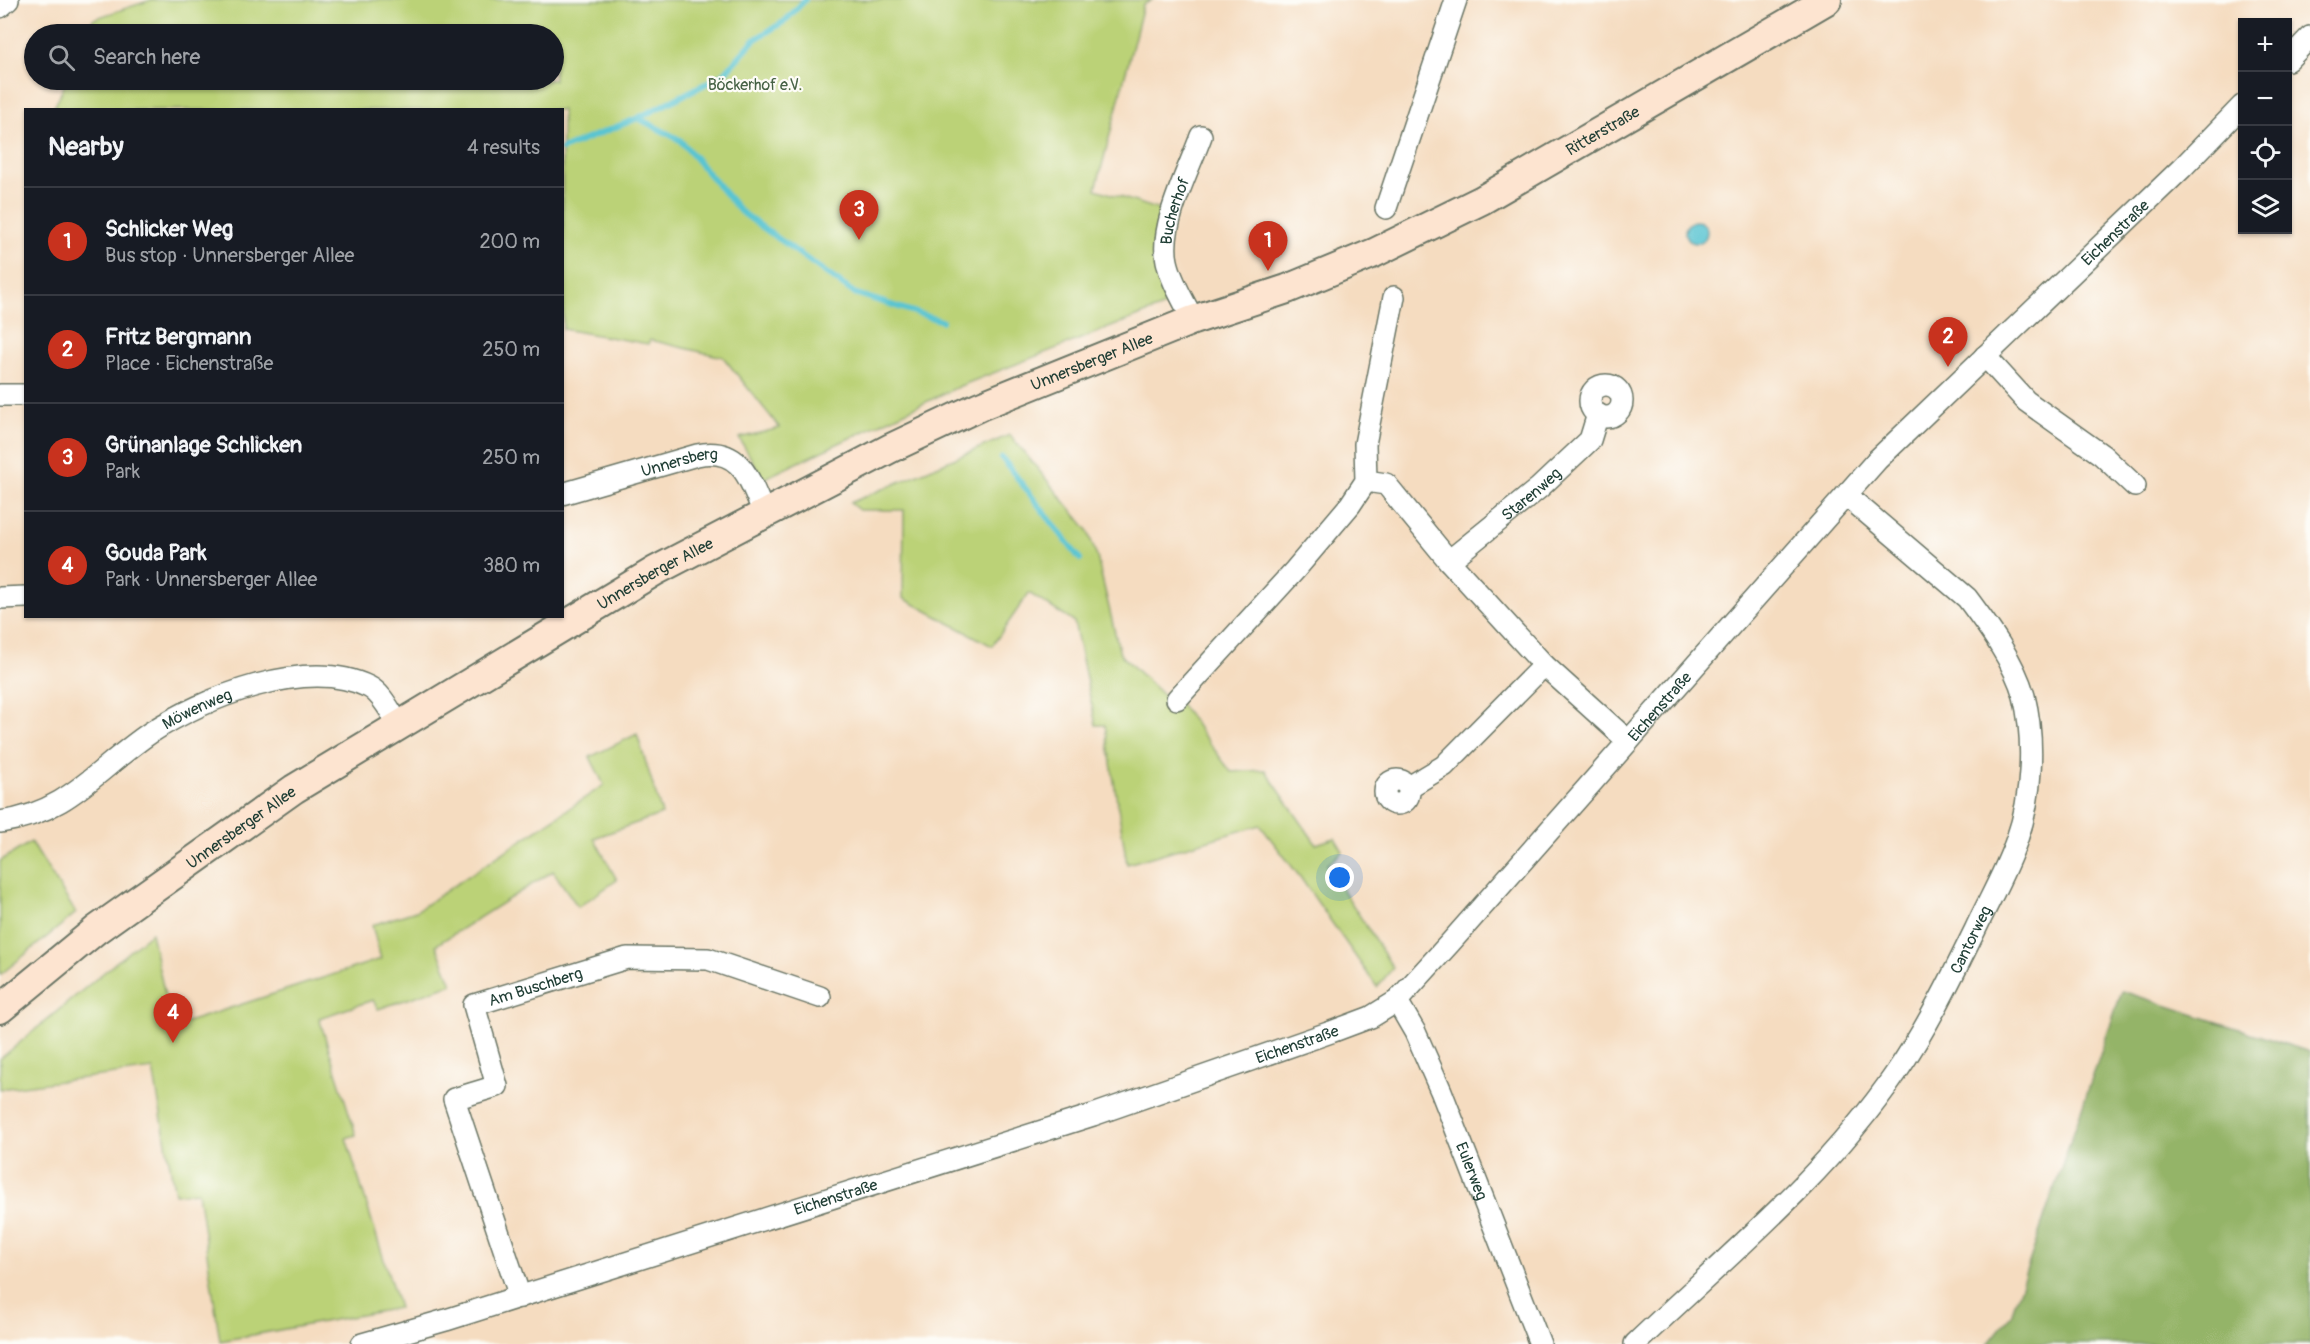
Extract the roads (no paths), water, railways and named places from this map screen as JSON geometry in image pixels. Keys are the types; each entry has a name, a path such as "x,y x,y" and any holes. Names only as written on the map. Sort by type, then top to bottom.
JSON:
{"main road":[{"name":"Ritterstraße","path":"1374,253 1482,200 1827,0"},
{"name":"Unnersberger Allee","path":"0,1009 96,930 280,799 655,571 764,513 980,406 1193,320 1287,289 1374,253"}],"street":[{"path":"0,7 8,0"},
{"path":"1386,208 1456,0"},
{"path":"2292,56 2310,37"},
{"name":"Eichenstraße","path":"362,1344 520,1297 1093,1115 1371,1017 1397,1001 1877,460 2182,168 2238,110"},
{"name":"Bucherhof","path":"1193,320 1169,269 1165,244 1178,199 1202,136"},
{"path":"1177,699 1295,570 1350,505 1366,481 1365,444 1394,297"},
{"path":"1985,356 2026,401 2102,455 2135,486"},
{"path":"0,395 24,395"},
{"name":"Starenweg","path":"1449,561 1539,488 1590,440 1598,414"},
{"name":"Unnersberg","path":"564,494 697,455 718,452 735,460 745,474 764,513"},
{"path":"1366,481 1386,484 1449,561 1544,665 1628,741"},
{"name":"Cantorweg","path":"1635,1344 1802,1188 1890,1082 1942,997 2010,858 2026,808 2029,755 2024,695 1995,639 1967,598 1846,495"},
{"path":"0,598 24,597"},
{"path":"1408,787 1444,766 1544,665"},
{"name":"Möwenweg","path":"0,822 41,812 61,803 122,753 153,732 216,699 254,685 300,678 339,679 357,683 376,693 400,726"},
{"name":"Am Buschberg","path":"520,1297 454,1099 497,1086 474,1005 627,958 708,959 820,997"},
{"name":"Eulerweg","path":"1397,1001 1415,1032 1444,1100 1540,1344"}],"water":[{"path":"1696,221 1704,224 1707,232 1704,240 1696,243 1688,240 1685,232 1688,224"}],"waterway":[{"path":"564,148 638,118 723,75 754,40 785,21 805,0"},
{"path":"638,118 680,140 740,211 854,293 942,321"},
{"path":"1002,458 1080,559"}],"place":[{"name":"Grünanlage Schlicken","path":"859,240"},
{"name":"Schlicker Weg","path":"1268,271"},
{"name":"Fritz Bergmann","path":"1948,367"},
{"name":"Gouda Park","path":"173,1043"}],"park label":[{"name":"Böckerhof e.V.","path":"755,84"}]}
